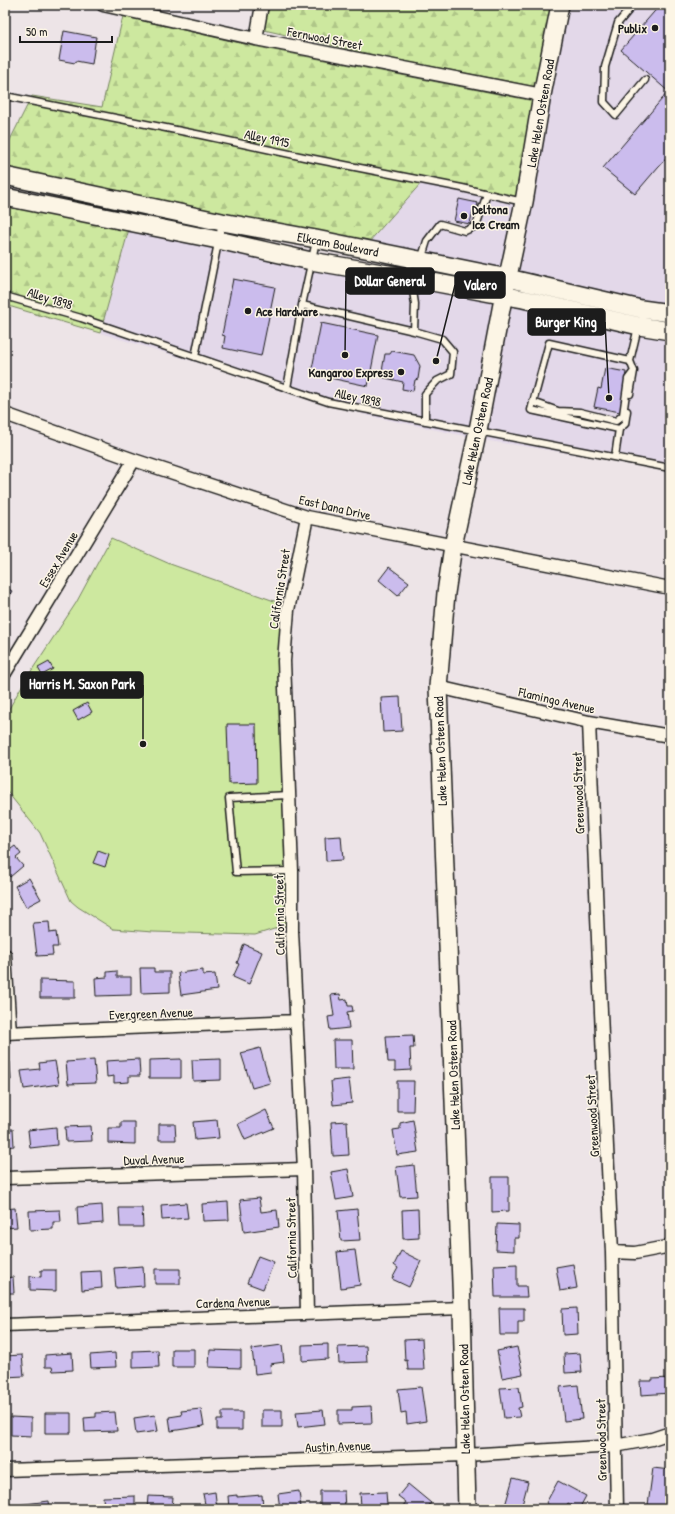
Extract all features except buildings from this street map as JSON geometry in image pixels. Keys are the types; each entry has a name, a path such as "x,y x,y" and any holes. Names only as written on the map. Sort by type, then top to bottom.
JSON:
{"street":[{"name":"Fernwood Street","path":"103,5 256,39 542,95"},
{"path":"256,39 262,5"},
{"name":"Lake Helen Osteen Road","path":"467,1509 462,1308 438,687 446,593 453,546 524,202 542,95 560,5"},
{"name":"Elkcam Boulevard","path":"5,176 222,222 316,239 508,278 640,317 670,331"},
{"name":"Elkcam Boulevard","path":"5,197 218,240 311,261 411,278 504,297 640,317 670,313"},
{"name":"East Dana Drive","path":"5,414 134,460 307,517 670,588"},
{"name":"Essex Avenue","path":"5,673 134,460"},
{"name":"California Street","path":"307,517 288,610 284,661 292,871 292,930 304,1169 307,1314"},
{"name":"Flamingo Avenue","path":"438,687 589,722 670,736"},
{"name":"Greenwood Street","path":"589,722 612,1252 617,1509"},
{"path":"5,955 7,1033"},
{"name":"Evergreen Avenue","path":"7,1033 297,1021"},
{"name":"Duval Avenue","path":"5,1178 304,1169"},
{"path":"612,1252 635,1253 670,1245"},
{"name":"Cardena Avenue","path":"5,1325 462,1308"},
{"name":"Austin Avenue","path":"5,1470 465,1455 615,1446 652,1439 670,1433"}],"lane":[{"path":"632,5 618,22 605,67 604,102 616,115 645,80"},
{"name":"Alley 1915","path":"5,96 524,202"},
{"path":"414,331 415,304 411,278 414,259 440,224 465,232 476,226 487,194"},
{"path":"195,357 222,222"},
{"path":"287,388 316,239"},
{"name":"Alley 1898","path":"5,296 81,318 328,402 670,468"},
{"path":"302,305 414,331 442,340 453,352 451,374 437,381 425,394 425,421"},
{"path":"615,457 619,429 625,424 634,371 630,361 640,317"},
{"path":"619,429 531,410 549,343 630,361"},
{"path":"533,402 558,411 580,412 616,421 623,415 628,379 634,371"},
{"path":"289,795 229,798 236,872 292,871"}],"shaded area":[{"path":"567,5 670,5 670,307 516,273"},
{"path":"422,182 518,200 503,270 368,243"},
{"path":"129,229 496,302 470,437 361,414 361,412 100,333"},
{"path":"509,304 670,338 670,469 483,440"}],"green space":[{"path":"269,5 554,5 537,87 388,58 264,30"},
{"path":"123,16 248,45 534,101 518,200 422,182 368,243 224,215 5,169 8,144 32,96 102,107"},
{"path":"5,204 129,229 100,333 5,305"},
{"path":"111,538 170,564 280,603 280,697 287,925 255,935 153,932 113,929 71,901 40,833 5,789 5,716 24,682 76,603"}],"place":[{"name":"Publix","path":"655,28"},
{"name":"Deltona Ice Cream","path":"464,216"},
{"name":"Ace Hardware","path":"248,311"},
{"name":"Dollar General","path":"345,355"},
{"name":"Valero","path":"436,361"},
{"name":"Kangaroo Express","path":"401,372"},
{"name":"Burger King","path":"609,398"},
{"name":"Harris M. Saxon Park","path":"143,744"}]}
